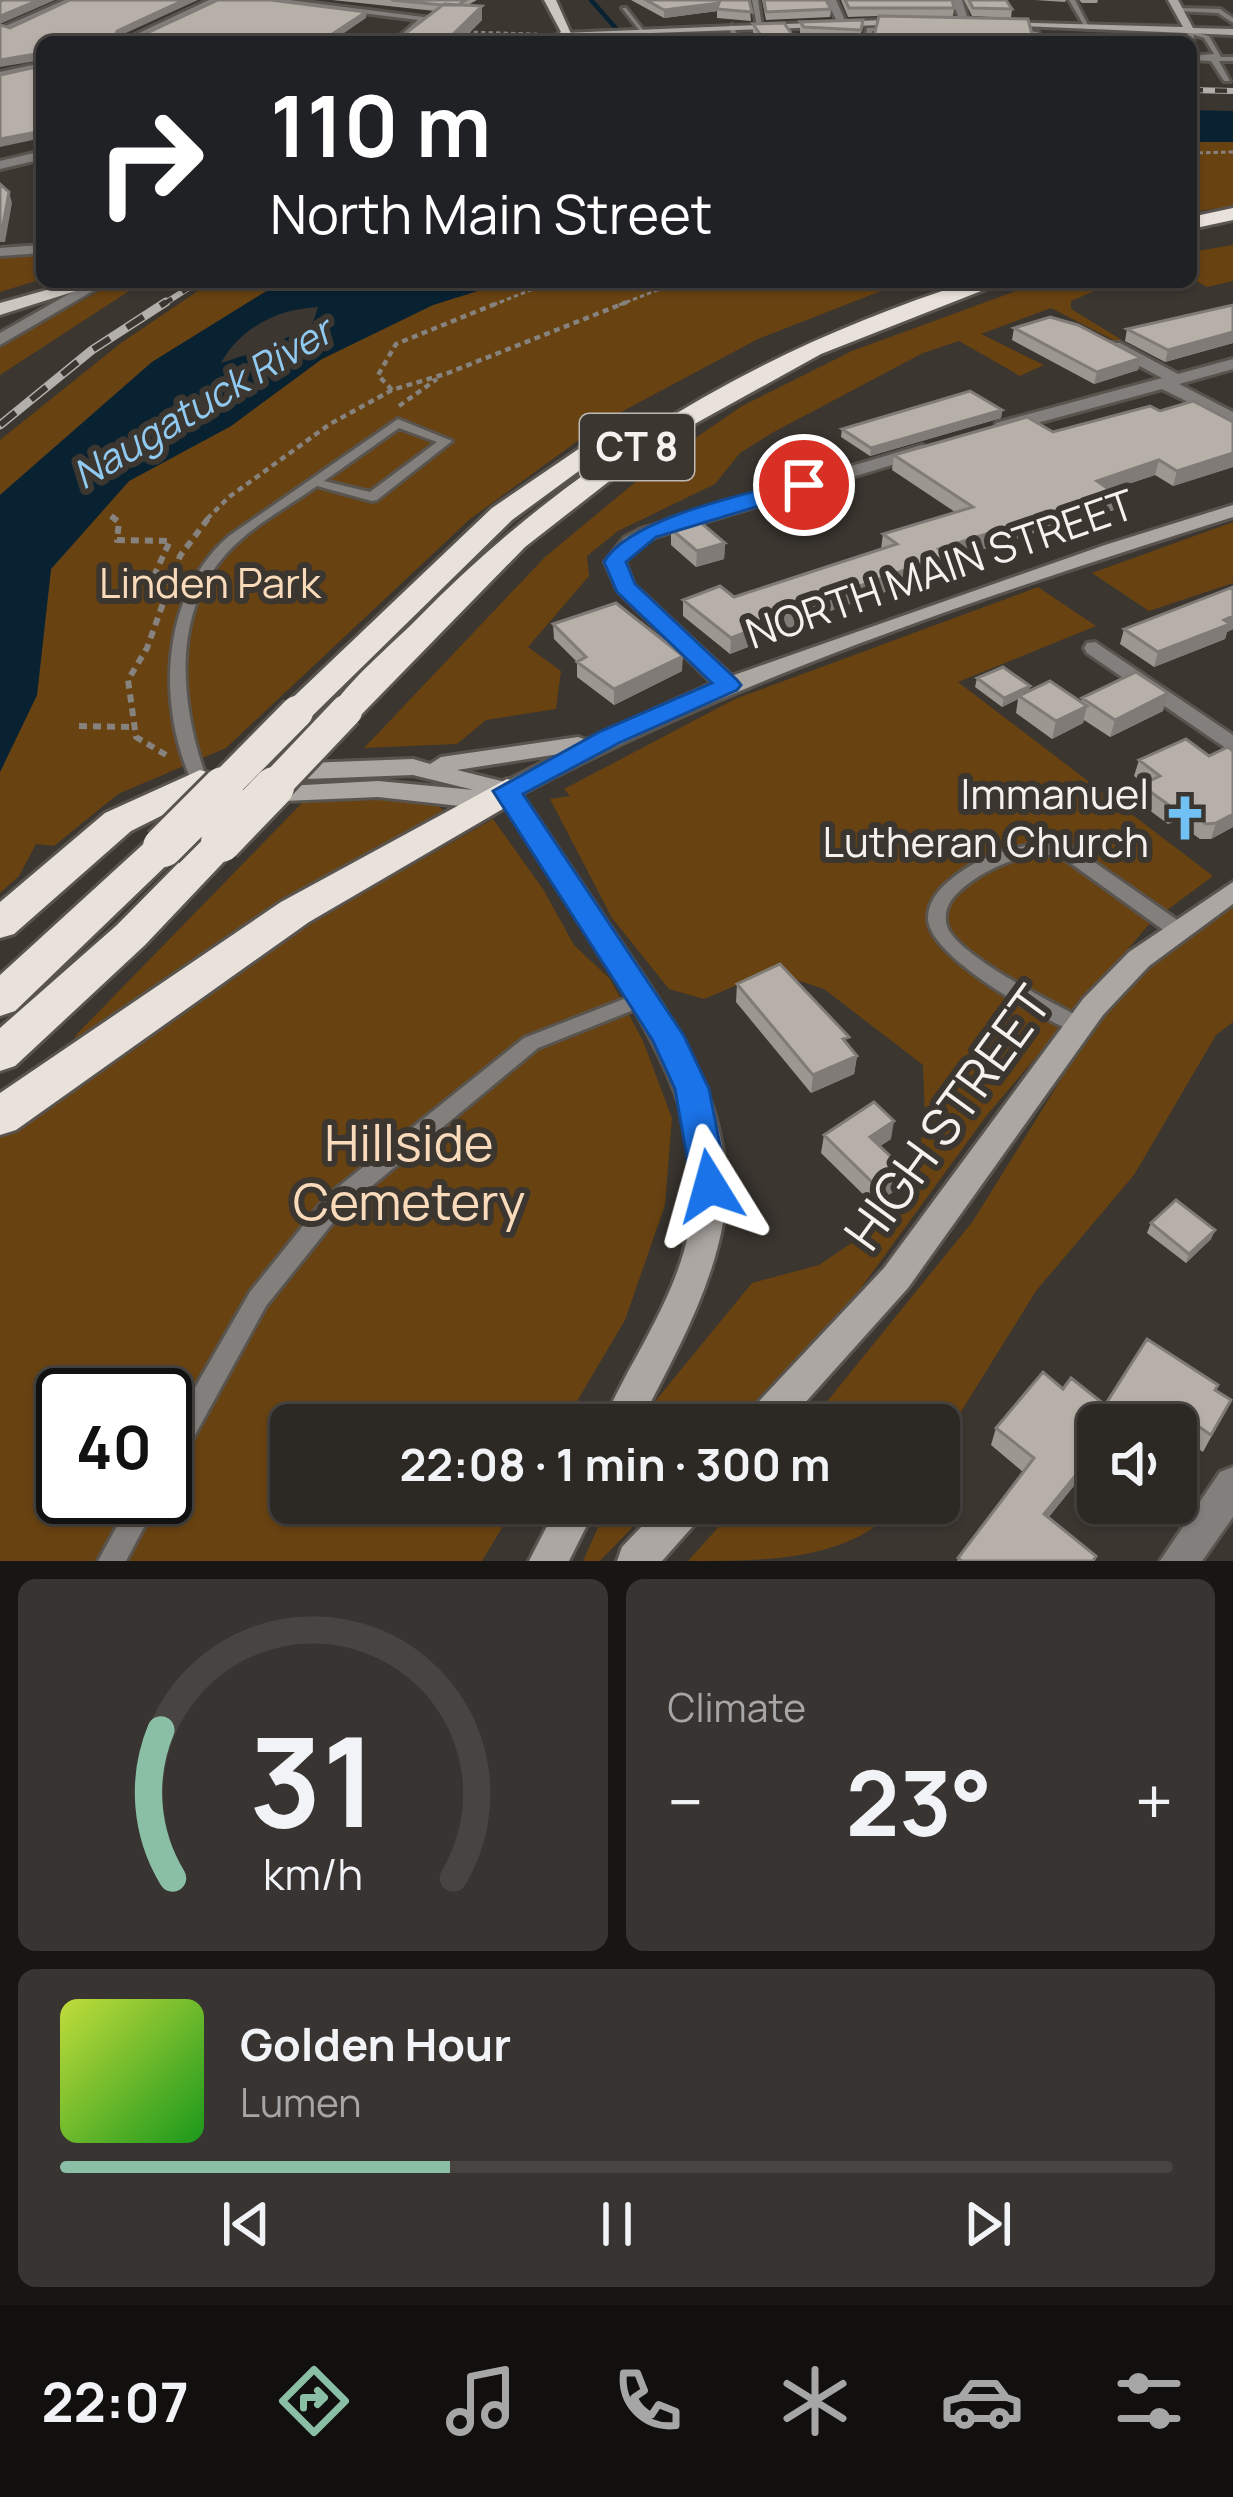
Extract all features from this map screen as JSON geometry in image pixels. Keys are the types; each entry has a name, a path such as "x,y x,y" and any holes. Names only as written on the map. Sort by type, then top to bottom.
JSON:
{"highway":[{"path":"1197,223 1233,216"},
{"path":"1197,235 1233,231"},
{"name":"CT 8","path":"0,1000 502,514 598,443 695,385 776,345 926,288"},
{"name":"CT 8","path":"0,1054 131,934 491,563 633,449 777,365 874,323 976,288"},
{"path":"0,924 118,822 186,774"},
{"path":"0,1118 295,912 507,791"}],"main road":[{"path":"550,0 568,33"},
{"path":"1176,5 1190,36"},
{"path":"558,36 637,30 737,36 760,26 786,31 843,23 920,26"},
{"path":"960,24 1170,36"},
{"path":"1197,37 1233,32"},
{"path":"0,297 36,285"},
{"path":"0,309 76,288"},
{"name":"NORTH MAIN STREET","path":"507,791 610,737 728,685 1091,556 1233,512"},
{"name":"NORTH MAIN STREET","path":"412,767 509,757 610,737"},
{"path":"186,774 412,767 507,791 667,1036 692,1089 705,1138 710,1186 694,1272 631,1404"},
{"path":"186,774 235,794 378,789 469,799 507,791"},
{"name":"HIGH STREET","path":"780,1404 896,1278 1079,1026 1139,959 1233,891"},
{"path":"548,1561 568,1524"},
{"path":"636,1561 670,1524"}],"street":[{"path":"6,28 73,0"},
{"path":"137,36 217,0"},
{"path":"262,0 412,15 426,21 406,36"},
{"path":"830,0 843,23"},
{"path":"957,0 960,24"},
{"path":"0,75 36,67"},
{"path":"0,165 36,156"},
{"path":"0,252 36,249"},
{"path":"0,340 88,288"},
{"path":"1101,339 1233,419"},
{"path":"983,432 1233,364"},
{"path":"728,685 625,587 615,562 621,551 648,533 938,445"},
{"path":"1095,648 1233,746"},
{"path":"1179,1561 1233,1486"}],"lane":[{"path":"755,0 760,26"},
{"path":"1072,0 1088,28"},
{"path":"1176,5 1220,11 1233,21"},
{"path":"624,9 637,30"},
{"path":"884,22 896,29"},
{"path":"868,36 869,28 920,26"},
{"path":"989,32 1037,36"},
{"path":"1197,38 1207,37 1217,55 1213,58"},
{"path":"1197,52 1213,58 1227,79"},
{"path":"1197,58 1233,59"},
{"path":"186,774 179,707 181,649 195,593 214,559 228,544 315,482 398,423 446,441 371,497 315,482"},
{"path":"1079,1026 1006,983 947,940 937,926 936,913 950,888 990,863 1050,844 1176,929"},
{"path":"192,1416 258,1299 335,1203 531,1043 624,1006"},
{"path":"111,1561 132,1524"}],"path":[{"path":"414,30 517,36"},
{"path":"1197,153 1233,152"},
{"path":"392,390 378,375 395,344 536,288"},
{"path":"186,774 162,751 136,737 128,680 147,648 170,580 201,525 229,497 330,424 392,390 448,373 663,288"},
{"path":"396,408 448,373"},
{"path":"110,516 119,522 118,540 170,541 152,580 170,580"},
{"path":"79,726 134,728"}],"green space":[{"path":"1197,142 1233,142 1233,206 1197,211"},
{"path":"1233,245 1233,281 1207,287 1197,281 1197,251"},
{"path":"36,255 36,281 0,292 0,257"},
{"path":"104,288 134,288 0,375 0,347"},
{"path":"202,288 271,288 152,362 0,495 0,440 121,343"},
{"name":"Linden Park","path":"487,288 889,288 758,339 608,419 470,519 226,748 118,794 54,846 36,844 19,876 0,893 0,772 37,695 51,569 129,481 231,426 321,359 433,305"},
{"path":"1024,288 1102,288 1071,301 1071,309 1122,340 1115,341 1051,308 981,334 1044,365 1020,376 959,341 923,353 772,433 740,453 715,484 618,531 587,556 589,576 528,647 561,671 556,709 486,720 457,744 364,748 545,557 656,465 742,406 852,351"},
{"path":"1233,522 1233,583 1149,611 1092,573"},
{"path":"1038,587 1096,626 958,682 1213,876 1151,922 987,1115 853,1299 752,1404 653,1404 752,1283 819,1265 911,1203 925,1117 923,1065 824,989 770,971 704,999 669,989 612,918 550,799 570,796 564,789 735,699"},
{"path":"375,796 433,802 445,811 208,955 70,1053 76,1035 304,801"},
{"name":"Hillside Cemetery","path":"493,819 543,889 574,945 610,979 643,1041 672,1118 665,1205 625,1320 575,1404 270,1404 270,1524 504,1524 482,1561 0,1561 0,1135 261,951"},
{"path":"1233,903 1233,1022 1216,1035 1134,1175 1036,1291 960,1413 960,1404 825,1404 973,1221 1099,1018 1156,956"},
{"path":"600,1524 636,1524 600,1561 583,1561"},
{"path":"721,1524 878,1524 858,1537 807,1554 688,1561"}],"water":[{"path":"1197,110 1233,111 1233,142 1197,142"},
{"name":"Naugatuck River","path":"271,288 487,288 433,305 322,359 231,426 129,481 51,569 37,695 0,772 0,495 152,362","holes":["318,307 313,323 270,347 221,363 239,339 262,322"]}],"building":[{"path":"39,0 0,16 0,1"},
{"path":"70,0 184,0 117,31 116,36 36,36 36,54 0,60 0,25 10,28"},
{"path":"218,0 271,0 366,12 329,36 140,36"},
{"path":"391,0 466,0 443,5"},
{"path":"646,0 749,0 752,12 717,9 719,3 664,10"},
{"path":"764,0 826,0 831,9 766,12"},
{"path":"845,0 952,0 954,8 849,8"},
{"path":"969,0 1006,0 1012,9 973,8"},
{"path":"444,4 482,6 451,36 402,36"},
{"path":"879,16 1028,19 1032,36 874,36"},
{"path":"863,20 861,30 804,27 800,22"},
{"path":"784,23 793,36 761,36 753,24"},
{"path":"36,67 36,132 0,139 0,75"},
{"path":"0,184 9,192 0,231"},
{"path":"1233,305 1233,332 1168,350 1127,329"},
{"path":"1050,317 1078,325 1141,358 1097,372 1014,328"},
{"path":"970,391 1002,410 871,448 842,429"},
{"path":"1193,401 1233,422 1233,453 1177,471 1159,460 1097,481 1117,495 1081,505 1089,511 1053,523 1043,516 939,549 948,555 805,605 809,608 731,638 683,600 720,586 734,597 897,544 883,534 973,507 894,455 1027,417 1053,432 1150,406 1160,411"},
{"path":"699,521 725,543 697,551 671,529"},
{"path":"1233,587 1233,616 1224,620 1230,624 1158,652 1124,629"},
{"path":"616,603 683,656 614,689 577,662 586,657 553,624"},
{"path":"1003,667 1030,686 1004,698 977,678"},
{"path":"1136,672 1168,693 1115,720 1082,698"},
{"path":"1050,681 1087,706 1056,721 1019,696"},
{"path":"1186,739 1209,756 1228,747 1233,751 1233,814 1216,823 1206,824 1180,805 1173,808 1141,785 1160,776 1139,760"},
{"path":"780,964 849,1037 843,1039 857,1056 813,1075 737,984"},
{"path":"874,1102 894,1121 870,1137 904,1169 877,1187 824,1135"},
{"path":"1176,1200 1215,1230 1189,1254 1151,1223"},
{"path":"1147,1339 1218,1385 1215,1390 1231,1400 1211,1435 1197,1425 1197,1404 1106,1404"},
{"path":"1043,1372 1063,1389 1071,1378 1104,1404 1077,1404 1077,1474 1044,1514 1096,1556 1093,1561 962,1561 958,1558 1034,1458 996,1428"}],"waterway":[{"path":"591,0 623,36"}],"railway":[{"path":"1197,90 1233,91"},
{"path":"162,305 189,288"},
{"path":"0,425 92,350 166,302"}],"place":[{"name":"Immanuel Lutheran Church","path":"1185,818"}],"route":[{"path":"710,1186 705,1138 692,1089 667,1036 507,791 610,737 728,685 625,587 615,562 621,551 648,533 804,485"}]}
